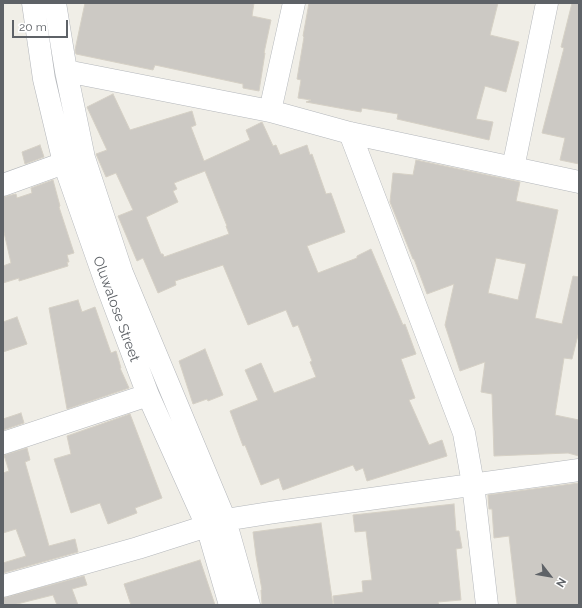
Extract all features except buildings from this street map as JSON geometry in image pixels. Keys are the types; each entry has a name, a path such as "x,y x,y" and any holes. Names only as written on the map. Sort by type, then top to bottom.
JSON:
{"street":[{"name":"Oluwalose Street","path":"33,3 44,79 64,163 114,276 250,605"},
{"name":"Oluwalose Street","path":"55,3 66,70 84,158 114,276 148,395 216,523 230,605"},
{"path":"270,111 294,3"},
{"path":"513,168 547,3"},
{"path":"66,70 270,111 350,133 579,182"},
{"path":"350,133 464,433 473,484 487,605"},
{"path":"3,185 64,163"},
{"path":"3,443 148,395"},
{"path":"3,586 138,548 216,523 269,513 579,470"}]}
